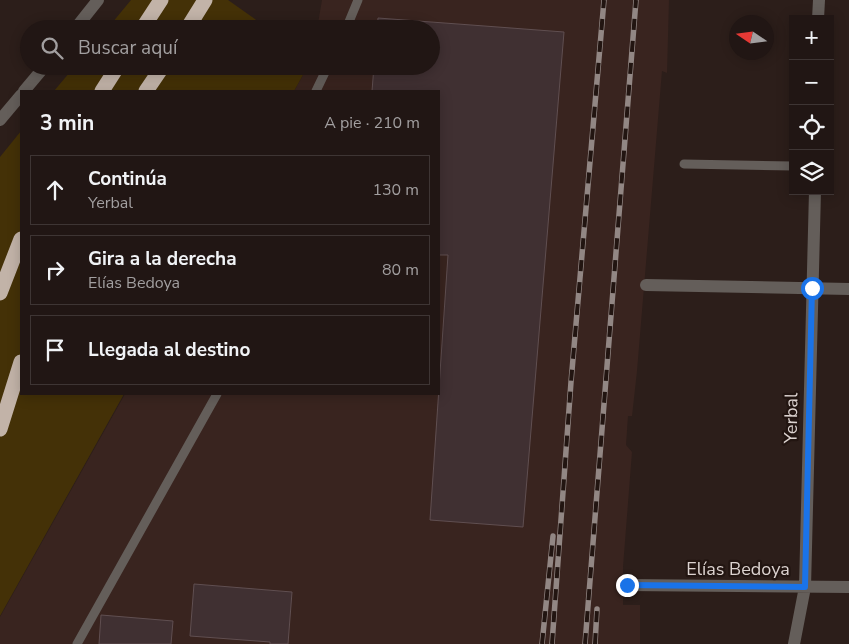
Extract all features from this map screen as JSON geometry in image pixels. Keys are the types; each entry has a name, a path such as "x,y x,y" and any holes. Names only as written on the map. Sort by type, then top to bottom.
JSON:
{"highway":[{"path":"148,20 161,0"},
{"path":"193,20 205,0"},
{"path":"103,90 112,75"},
{"path":"147,90 156,75"},
{"path":"0,293 20,243"},
{"path":"0,429 20,365"}],"street":[{"path":"82,20 98,0"},
{"path":"818,0 818,15"},
{"path":"25,90 37,75"},
{"path":"0,120 20,95"},
{"name":"Yerbal","path":"794,644 805,587 815,195"},
{"path":"646,285 849,289"},
{"name":"Elías Bedoya","path":"627,585 849,587"}],"lane":[{"path":"350,20 358,0"},
{"path":"316,90 324,75"},
{"path":"684,164 789,166"},
{"path":"77,644 216,395"}],"shaded area":[{"path":"131,0 228,0 256,20 114,20"},
{"path":"322,0 669,0 667,73 662,71 637,371 632,416 628,416 626,445 632,452 623,567 623,605 640,605 640,644 0,644 0,617 124,395 440,395 440,90 295,90 303,75 440,75 440,20 319,20"},
{"path":"67,75 303,75 295,90 55,90"},
{"path":"20,132 20,395 123,395 0,616 0,157"}],"building":[{"path":"378,18 405,20 378,20"},
{"path":"440,23 564,32 523,527 430,520 438,395 440,395 448,255 440,255 440,90 372,90 373,75 440,75"},
{"path":"194,584 292,592 288,644 190,636"},
{"path":"101,615 173,621 171,644 99,644"}],"railway":[{"path":"552,644 571,382 604,0"},
{"path":"585,644 636,0"},
{"path":"542,644 553,536"},
{"path":"595,644 597,609"}],"route":[{"path":"627,585 805,587 812,288"}]}
